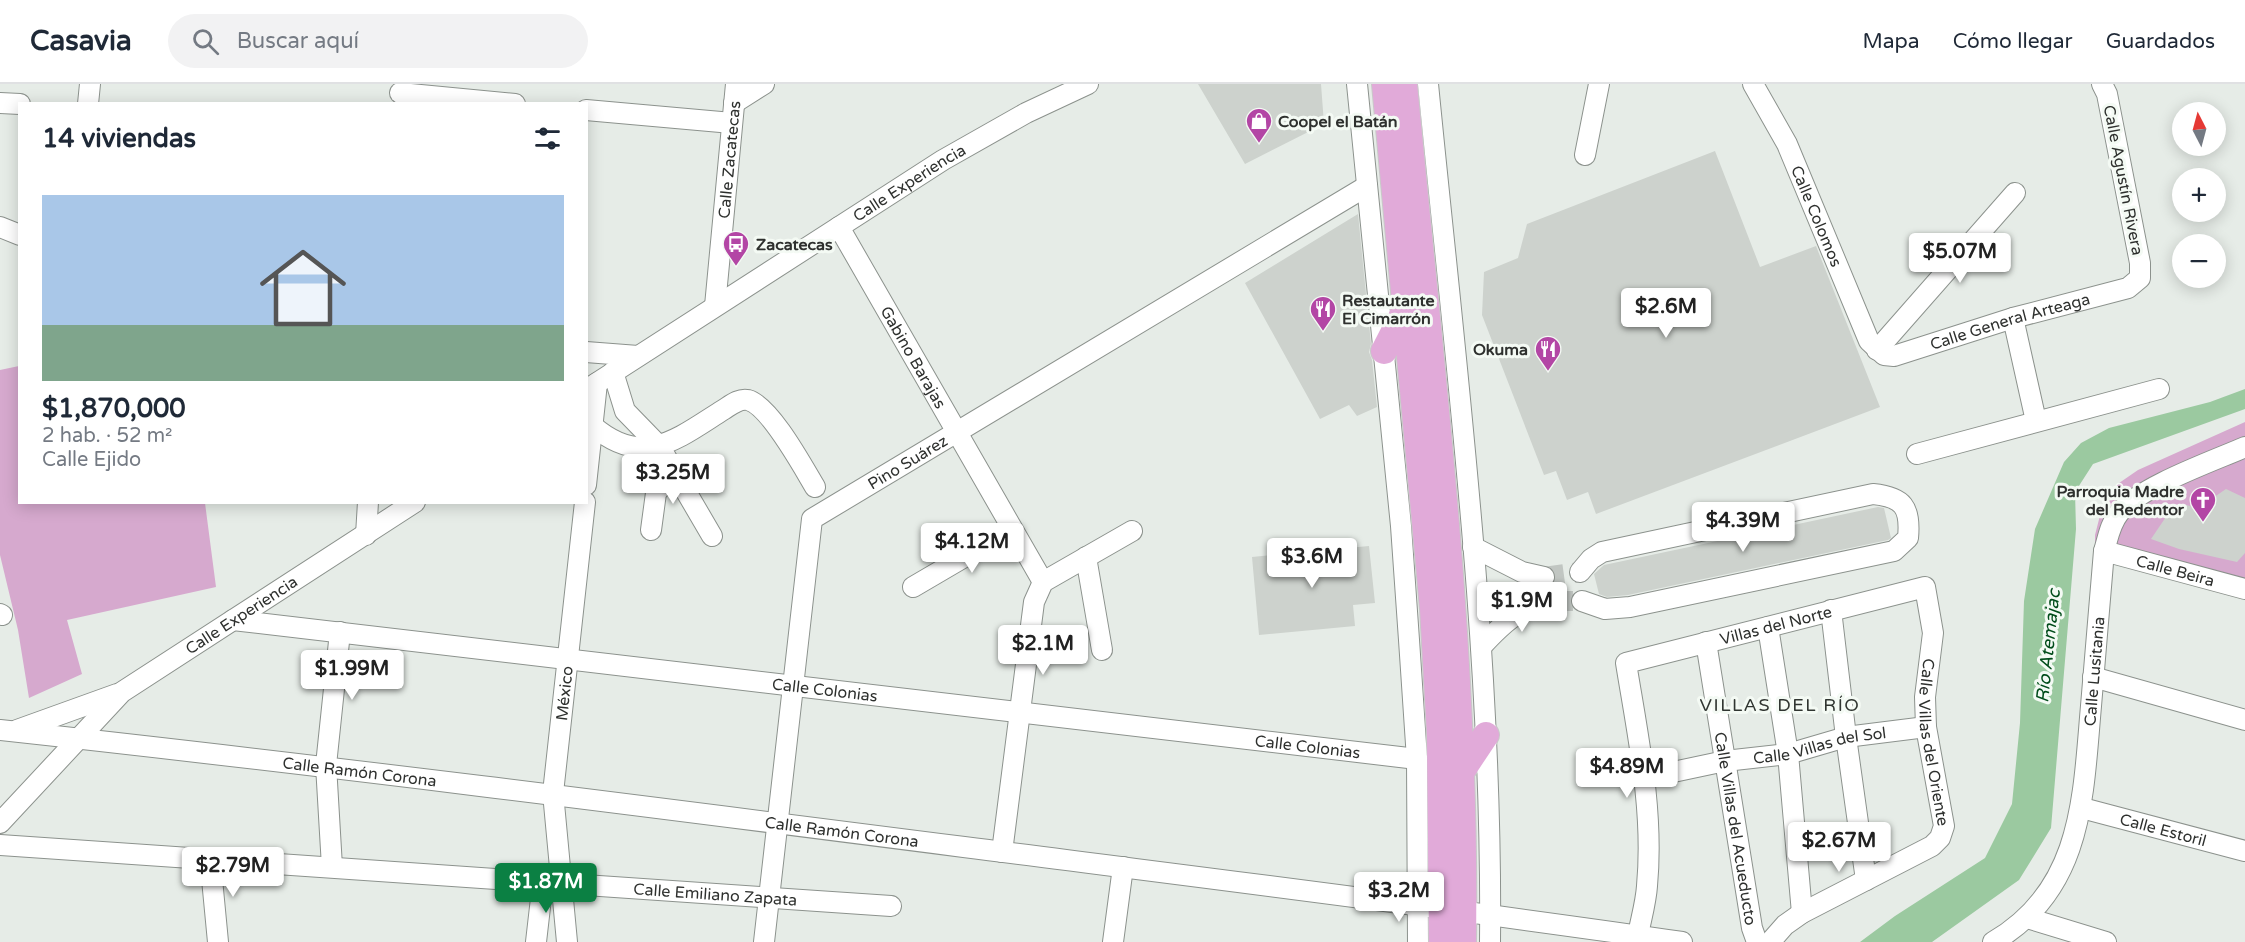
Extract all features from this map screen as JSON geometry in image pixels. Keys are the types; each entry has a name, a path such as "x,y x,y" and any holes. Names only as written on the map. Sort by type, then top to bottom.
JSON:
{"main road":[{"path":"1385,84 1433,609 1440,735 1442,942"},
{"path":"1404,84 1446,523 1462,771 1441,908 1463,942"},
{"path":"1384,351 1406,308"},
{"path":"1462,771 1486,735"}],"street":[{"path":"88,102 90,84"},
{"path":"735,94 764,84"},
{"name":"Calle Experiencia","path":"599,382 943,160 1026,113 1088,84"},
{"path":"1357,84 1401,526 1417,759 1441,908 1418,942"},
{"path":"1428,84 1481,647 1486,735 1490,942"},
{"path":"1585,155 1599,84"},
{"name":"Calle Colomos","path":"1753,84 1787,144 1869,341 1877,350"},
{"name":"Calle Agustín Rivera","path":"2102,84 2107,94 2112,117 2140,263 2140,278"},
{"path":"400,94 492,102"},
{"name":"Calle Zacatecas","path":"715,306 735,94"},
{"path":"0,103 18,104"},
{"path":"588,110 732,123"},
{"name":"Pino Suárez","path":"764,942 812,519 1367,186"},
{"path":"1877,350 2015,193"},
{"path":"0,227 18,234"},
{"name":"Gabino Barajas","path":"838,227 1043,582"},
{"name":"Calle General Arteaga","path":"1877,350 1894,356 2013,318 2128,288 2140,278"},
{"path":"2013,318 2036,421"},
{"path":"588,352 638,356"},
{"path":"588,468 599,382"},
{"path":"599,382 660,447 712,536"},
{"path":"1917,454 2159,389"},
{"path":"593,426 605,436 625,446 660,447 733,404 748,400 755,403 787,439 815,487"},
{"name":"Calle Lusitania","path":"1993,942 2027,918 2059,875 2070,851 2082,808 2104,551 2110,527 2120,511 2164,482 2245,447"},
{"path":"651,530 656,493 674,471"},
{"path":"1580,572 1591,559 1602,552 1873,494 1893,496 1905,507 1909,522 1908,538 1894,552 1629,607 1605,609 1582,601"},
{"path":"366,535 368,504"},
{"name":"Calle Experiencia","path":"0,823 122,692 412,504"},
{"name":"México","path":"553,882 553,793 585,504"},
{"path":"913,587 1012,529"},
{"path":"1002,852 1034,602 1043,582 1132,531"},
{"path":"1473,548 1522,572 1544,577"},
{"name":"Calle Beira","path":"2104,551 2245,589"},
{"path":"1086,557 1102,650"},
{"name":"Villas del Norte","path":"1645,778 1626,663 1924,587"},
{"name":"Calle Villas del Oriente","path":"1770,942 1785,925 1802,913 1932,846 1940,838 1944,826 1942,808 1926,727 1924,697 1933,633 1924,587"},
{"path":"1481,647 1503,622 1529,606 1553,601"},
{"path":"1831,610 1866,880"},
{"name":"Calle Colonias","path":"233,620 1417,759"},
{"path":"1768,627 1788,754 1802,913"},
{"path":"332,867 326,765 340,632"},
{"name":"Calle Villas del Acueducto","path":"1706,642 1752,928 1757,942"},
{"path":"2093,677 2245,720"},
{"path":"7,731 122,692"},
{"name":"Calle Villas del Sol","path":"1645,778 1725,762 1788,754 1846,737 1926,727"},
{"name":"Calle Ramón Corona","path":"7,731 326,765 553,793 1490,914 1682,942"},
{"path":"1638,935 1647,887 1649,836 1645,778"},
{"name":"Calle Estoril","path":"2082,808 2245,851"},
{"name":"Calle Emiliano Zapata","path":"0,845 891,906"},
{"path":"210,858 218,942"},
{"path":"1113,942 1123,867"},
{"path":"537,942 553,882"},
{"path":"553,882 567,942"},
{"path":"2027,918 2106,942"}],"shaded area":[{"path":"18,366 18,504 205,504 216,587 67,620 82,674 29,698 18,630 0,555 0,370"},
{"path":"2245,422 2245,589 2095,552 2095,535 2106,492 2138,470"}],"water":[{"name":"Río Atemajac","path":"2245,389 2245,409 2093,464 2075,492 2076,529 2051,828 2019,880 1932,942 1860,942 1895,916 1985,858 2012,804 2020,723 2024,601 2035,529 2064,462 2081,443 2109,428 2210,402"}],"building":[{"name":"Coopel el Batán","path":"1198,84 1321,84 1324,124 1245,164"},
{"path":"1715,151 1760,267 1816,246 1880,407 1596,514 1588,492 1567,500 1556,471 1544,475 1482,315 1484,272 1518,258 1527,224"},
{"name":"Restautante El Cimarrón","path":"1358,214 1371,344 1369,352 1372,360 1377,407 1357,416 1349,405 1320,419 1245,283"},
{"name":"Parroquia Madre del Redentor","path":"2226,489 2245,498 2245,553 2237,562 2179,549 2151,539 2172,508 2186,505 2198,508"},
{"path":"1878,507 1884,508 1891,538 1888,540 1628,595 1607,597 1599,594 1594,574 1604,565"},
{"path":"1369,546 1375,603 1353,605 1355,626 1259,635 1252,557"}],"tunnel":[{"path":"1544,577 1580,572"},
{"path":"1553,601 1582,601"}],"place":[{"name":"Coopel el Batán","path":"1259,144"},
{"name":"Zacatecas","path":"736,267"},
{"name":"Restautante El Cimarrón","path":"1323,332"},
{"name":"Okuma","path":"1548,372"},
{"name":"Parroquia Madre del Redentor","path":"2203,523"}],"district":[{"name":"VILLAS DEL RÍO","path":"1780,705"}]}
